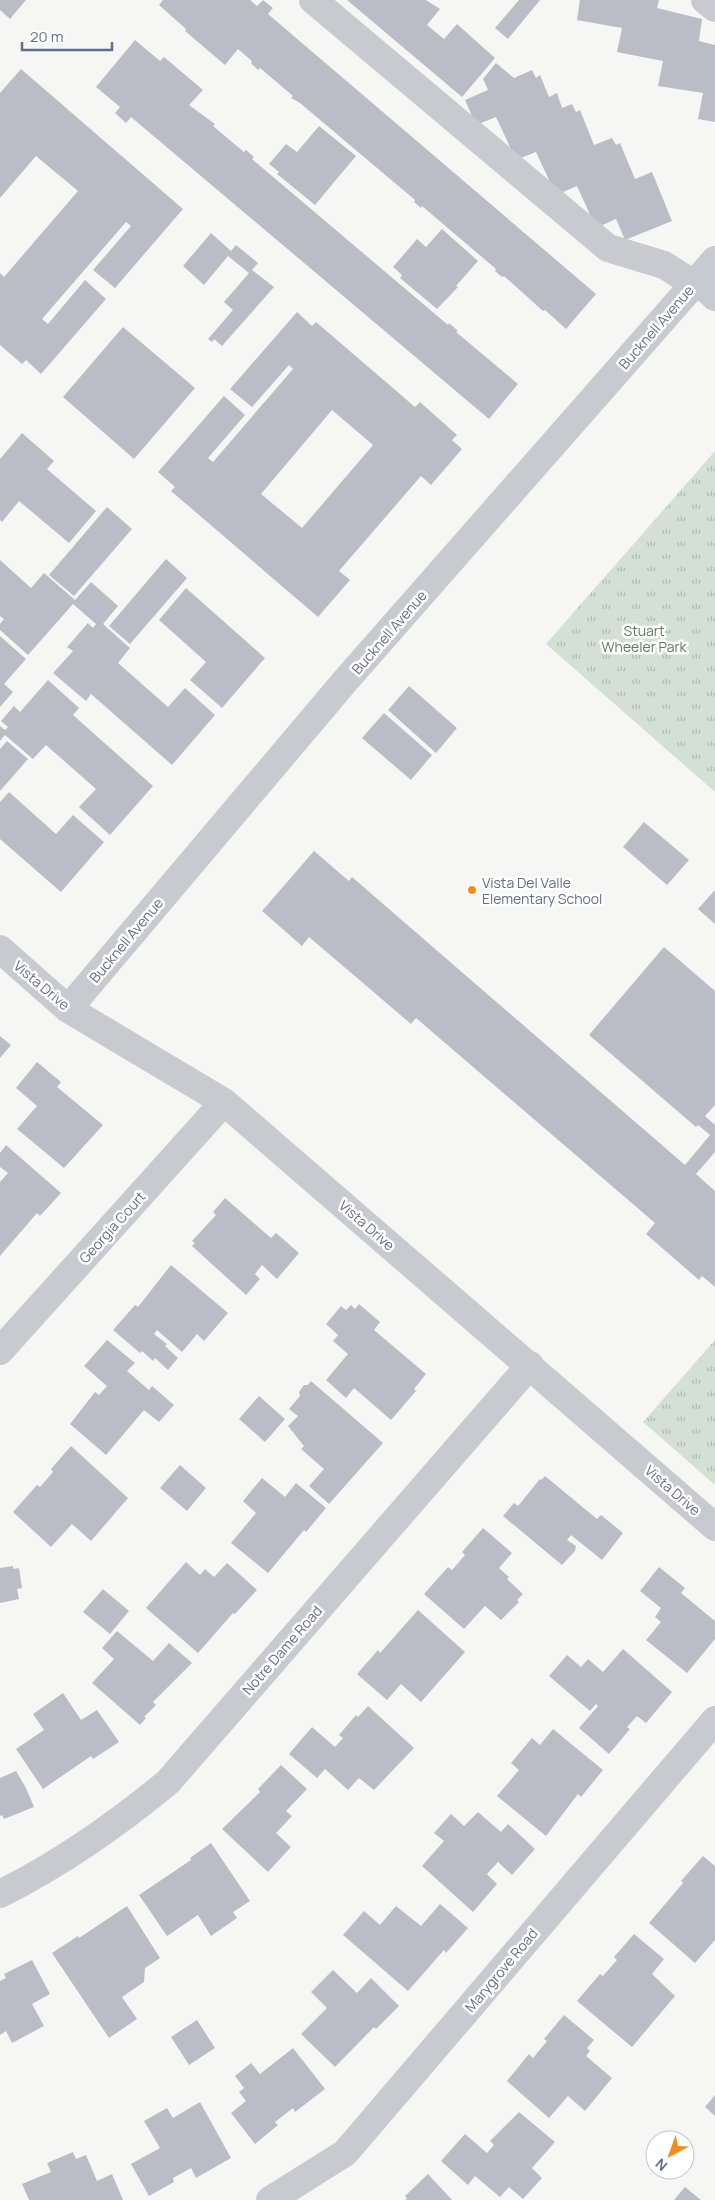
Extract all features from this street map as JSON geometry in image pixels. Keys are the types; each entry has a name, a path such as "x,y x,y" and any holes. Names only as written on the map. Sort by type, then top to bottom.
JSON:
{"street":[{"path":"313,0 608,248 664,265 702,287"},
{"path":"705,0 715,8"},
{"name":"Bucknell Avenue","path":"68,1008 346,680 702,287 715,260"},
{"name":"Vista Drive","path":"0,949 68,1008 224,1102 715,1527"},
{"name":"Georgia Court","path":"0,1351 224,1102"},
{"name":"Notre Dame Road","path":"0,1894 27,1880 120,1821 168,1782 530,1365"},
{"name":"Marygrove Road","path":"270,2200 345,2153 715,1720"}],"green space":[{"name":"Stuart Wheeler Park","path":"715,451 715,792 546,644"},
{"path":"715,1340 715,1485 643,1422"}],"building":[{"path":"0,0 26,0 10,19 0,10"},
{"path":"163,0 250,0 257,6 263,0 273,8 268,14 596,294 566,329 504,276 502,277 495,271 496,269 422,206 421,208 414,202 415,200 300,103 291,98 293,96 260,68 258,70 251,63 252,61 238,49 225,65 185,31 186,29 159,5"},
{"path":"347,0 426,0 440,9 427,25 444,39 457,24 495,58 462,97"},
{"path":"519,0 540,0 508,39 495,28"},
{"path":"580,0 659,0 657,8 702,19 699,41 715,45 715,122 698,119 703,93 658,86 663,61 617,52 622,28 577,20"},
{"path":"135,40 160,61 164,57 203,90 189,105 215,124 213,126 244,152 246,150 254,157 252,159 448,325 449,323 458,331 456,332 518,384 489,419 131,117 126,123 115,113 120,107 96,87"},
{"path":"496,63 514,78 532,70 536,78 540,75 549,97 557,93 562,108 572,104 576,112 580,110 594,145 612,138 616,145 620,143 635,179 652,172 672,221 625,240 616,219 596,228 577,186 556,195 536,152 516,160 496,117 476,125 465,100 488,90 483,79"},
{"path":"21,69 183,209 115,288 93,270 131,226 126,222 42,319 48,324 85,280 106,299 41,374 26,360 22,364 0,345 0,273 4,277 78,191 36,156 0,198 0,93"},
{"path":"319,126 356,156 315,205 277,174 279,172 269,164 286,144 297,152"},
{"path":"442,229 478,261 456,286 458,287 437,309 400,278 402,275 393,267 417,239 426,247"},
{"path":"211,233 231,251 236,245 258,263 252,270 274,287 222,346 214,339 212,342 208,339 233,310 224,302 249,273 228,256 204,285 183,266"},
{"path":"297,312 312,326 316,322 415,407 420,402 457,435 452,440 462,449 431,485 421,476 339,571 350,580 318,617 171,491 175,487 158,472 224,396 245,415 208,458 213,462 293,369 289,365 252,407 230,389","holes":["332,410 373,445 302,528 261,494"]},
{"path":"123,327 195,388 134,459 63,397"},
{"path":"22,433 54,461 47,469 96,511 69,543 19,501 2,522 0,520 0,459"},
{"path":"107,507 132,529 74,596 49,575"},
{"path":"166,559 187,578 130,644 109,626"},
{"path":"0,560 31,588 44,573 75,600 91,582 118,606 103,624 130,648 118,663 168,707 185,688 215,715 172,765 91,694 86,701 53,673 73,651 67,647 88,623 93,628 96,624 73,604 28,655 0,630 0,624 4,619 0,616"},
{"path":"186,588 265,658 222,708 190,680 206,662 159,620"},
{"path":"0,636 26,659 4,684 13,692 0,707"},
{"path":"48,680 79,708 73,715 153,786 110,835 79,807 96,789 46,745 33,759 5,735 0,741 0,726 5,730 8,727 1,721 14,706 20,712"},
{"path":"409,686 457,728 436,753 388,710"},
{"path":"384,713 432,755 411,780 362,738"},
{"path":"7,741 28,759 0,791 0,749"},
{"path":"9,792 56,834 73,815 104,842 61,892 0,839 0,802"},
{"path":"644,822 689,860 667,885 623,847"},
{"path":"314,851 349,881 352,877 685,1165 710,1135 698,1125 696,1127 589,1035 664,947 715,991 715,1105 705,1116 715,1125 715,1152 696,1174 715,1191 715,1287 702,1276 699,1280 646,1234 655,1223 416,1018 411,1024 309,937 302,946 262,911"},
{"path":"715,890 715,924 698,909"},
{"path":"0,1036 11,1045 0,1058"},
{"path":"37,1062 61,1082 57,1087 103,1125 64,1168 17,1129 37,1106 16,1088"},
{"path":"6,1145 61,1193 40,1216 37,1213 0,1256 0,1182 8,1173 0,1167 0,1153"},
{"path":"225,1198 271,1238 276,1233 299,1253 277,1279 262,1265 255,1274 260,1279 246,1295 192,1246 195,1243 192,1241 216,1215 213,1212"},
{"path":"171,1265 228,1313 204,1341 197,1334 182,1352 157,1330 154,1334 167,1344 165,1346 178,1358 168,1370 155,1358 153,1361 142,1351 140,1353 113,1330 135,1305 138,1307"},
{"path":"359,1304 380,1322 374,1330 426,1374 414,1389 416,1391 391,1420 354,1388 346,1398 326,1380 348,1354 333,1341 338,1335 326,1324 341,1306 346,1310 351,1305 355,1309"},
{"path":"107,1340 135,1363 127,1371 149,1390 152,1386 174,1405 159,1422 144,1410 106,1455 70,1424 95,1392 99,1395 107,1386 84,1366"},
{"path":"311,1381 383,1443 329,1504 309,1486 324,1469 301,1449 304,1446 288,1426 298,1416 289,1409 300,1396 299,1392 304,1385 308,1385"},
{"path":"259,1396 285,1419 265,1442 239,1419"},
{"path":"71,1446 128,1498 91,1541 72,1524 51,1547 13,1512 37,1485 40,1487 53,1472 51,1469"},
{"path":"180,1465 206,1488 187,1511 160,1488"},
{"path":"545,1476 597,1519 601,1515 623,1533 602,1560 571,1535 567,1540 576,1546 575,1551 562,1565 503,1516 514,1503 518,1506 540,1479"},
{"path":"262,1478 285,1497 296,1483 326,1508 306,1532 304,1530 268,1573 231,1543 256,1513 243,1501"},
{"path":"483,1528 512,1553 499,1568 509,1577 507,1579 523,1594 517,1600 519,1602 501,1620 485,1606 464,1629 424,1594 448,1567 452,1570 465,1555 462,1552"},
{"path":"186,1562 200,1575 205,1569 214,1577 227,1563 257,1590 235,1614 233,1613 198,1653 146,1608"},
{"path":"13,1566 13,1569 19,1568 22,1588 17,1589 19,1599 0,1603 0,1568"},
{"path":"659,1567 685,1588 681,1593 715,1621 715,1639 687,1673 646,1640 661,1622 655,1617 661,1608 640,1591"},
{"path":"103,1589 129,1611 110,1634 83,1612"},
{"path":"418,1610 465,1652 421,1702 401,1684 387,1700 357,1674 378,1650 380,1653"},
{"path":"117,1631 153,1661 169,1643 192,1663 153,1702 156,1705 144,1717 146,1718 140,1725 92,1683 114,1659 102,1648"},
{"path":"623,1649 672,1692 646,1723 637,1716 627,1727 630,1729 609,1754 579,1728 598,1706 596,1704 590,1711 549,1676 567,1655 581,1667 588,1659 603,1672"},
{"path":"63,1693 81,1720 97,1710 119,1742 93,1759 91,1756 43,1789 16,1749 44,1730 33,1714"},
{"path":"368,1706 414,1748 374,1790 359,1778 348,1790 325,1769 317,1778 289,1754 312,1727 335,1747 343,1738 339,1735 356,1715 358,1717"},
{"path":"553,1729 603,1770 581,1797 578,1794 546,1836 497,1796 519,1770 511,1763 532,1738 540,1745"},
{"path":"281,1765 307,1789 286,1811 292,1816 276,1833 291,1847 268,1872 222,1829 260,1792 258,1789"},
{"path":"16,1771 34,1807 4,1819 2,1815 0,1816 0,1778"},
{"path":"478,1812 501,1832 508,1824 535,1849 512,1875 498,1862 487,1874 497,1884 473,1912 422,1866 444,1841 434,1833 451,1814 464,1826"},
{"path":"211,1843 250,1901 233,1912 237,1918 211,1936 198,1915 167,1936 139,1895 191,1860 190,1858"},
{"path":"703,1856 715,1866 715,1940 695,1963 649,1923"},
{"path":"440,1904 468,1928 446,1953 444,1950 408,1991 343,1935 364,1911 380,1925 396,1906 421,1926"},
{"path":"127,1906 160,1958 145,1968 144,1982 122,1997 137,2019 109,2038 52,1953 78,1936 79,1938"},
{"path":"634,1934 664,1959 652,1974 675,1996 632,2047 577,2001 600,1974 603,1976 617,1960 614,1957"},
{"path":"32,1960 50,1994 32,2004 44,2026 12,2043 6,2031 0,2035 0,1981 6,1978 4,1974"},
{"path":"333,1970 357,1993 371,1978 399,2006 376,2029 374,2027 335,2067 301,2034 327,2008 311,1992"},
{"path":"564,2015 594,2040 587,2048 590,2051 586,2056 612,2078 585,2111 568,2096 549,2118 507,2081 529,2054 533,2058 547,2041 544,2039"},
{"path":"197,2020 215,2048 189,2065 171,2037"},
{"path":"293,2048 325,2089 295,2112 293,2108 275,2122 278,2125 255,2144 231,2113 246,2101 239,2092 244,2088 235,2076 251,2063 260,2074"},
{"path":"715,2095 715,2116 705,2107"},
{"path":"200,2102 231,2158 196,2178 191,2168 173,2178 174,2182 149,2196 131,2164 160,2148 144,2121 167,2108 173,2118"},
{"path":"519,2112 555,2142 532,2168 542,2178 523,2199 509,2187 500,2197 475,2176 468,2185 441,2161 465,2134 487,2153 494,2145 490,2141"},
{"path":"73,2152 76,2159 86,2155 97,2181 112,2174 123,2200 29,2200 22,2184 51,2172 47,2163"},
{"path":"428,2174 452,2200 405,2200 407,2199 405,2196"},
{"path":"685,2187 701,2200 674,2200"}],"place":[{"name":"Vista Del Valle Elementary School","path":"472,890"}]}
